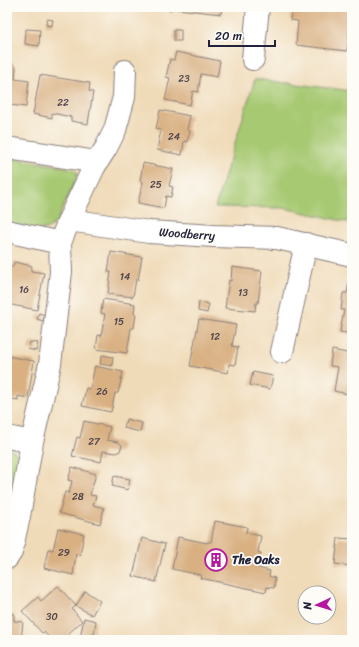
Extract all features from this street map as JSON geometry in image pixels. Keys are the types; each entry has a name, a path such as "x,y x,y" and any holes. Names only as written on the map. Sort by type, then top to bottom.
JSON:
{"street":[{"path":"253,59 258,7"},
{"path":"7,558 11,552 19,516 32,442 50,364 61,272 60,243 69,220 97,162 115,130 124,97 125,71"},
{"path":"7,148 97,162"},
{"name":"Woodberry","path":"69,220 149,232 277,238 352,255"},
{"path":"7,231 60,243"},
{"path":"282,352 306,244"},
{"path":"7,437 32,442"}],"green space":[{"path":"255,79 352,91 352,223 284,208 215,207"},
{"path":"7,157 71,168 77,172 77,177 56,223 41,230 7,223"},
{"path":"7,447 16,453 19,462 7,535"}],"building":[{"path":"171,7 171,10 155,8"},
{"path":"177,7 222,7 221,14 177,9"},
{"path":"292,7 352,7 347,51 296,45 298,21 290,20"},
{"path":"47,19 53,20 52,26 46,25"},
{"path":"26,29 40,30 39,46 25,44"},
{"path":"174,30 181,30 181,41 174,41"},
{"path":"176,52 220,61 217,77 201,74 198,92 193,91 190,105 165,100 170,78 166,77 170,59 174,60"},
{"path":"7,61 11,62 16,67 15,79 29,81 26,107 10,105 11,101 7,101"},
{"path":"40,75 90,83 89,91 93,92 88,124 71,121 71,117 52,113 52,118 33,114"},
{"path":"160,110 190,116 187,130 190,131 187,142 184,141 182,155 157,150 161,130 156,129"},
{"path":"143,163 173,169 169,186 173,187 171,197 166,196 164,208 138,203 143,182 140,181"},
{"path":"111,252 142,257 133,297 108,294 111,272 108,272"},
{"path":"14,262 32,266 31,271 44,273 37,310 7,304 7,266 13,267"},
{"path":"232,267 262,271 258,303 256,303 255,311 225,308 229,280 231,281"},
{"path":"349,282 352,282 352,334 340,332 344,310 341,310 343,293 347,293"},
{"path":"103,299 135,304 134,314 136,314 134,328 131,328 127,353 96,349 98,335 101,336 105,314 101,313"},
{"path":"199,302 209,304 207,313 198,311"},
{"path":"39,313 45,315 43,321 37,319"},
{"path":"199,319 236,325 232,346 238,347 235,365 229,364 228,373 190,366"},
{"path":"30,342 38,343 36,351 28,349"},
{"path":"332,350 352,354 352,395 334,391 338,367 330,366"},
{"path":"102,355 113,357 112,366 100,364"},
{"path":"7,356 34,361 28,398 18,396 18,400 7,398"},
{"path":"95,366 123,372 118,393 115,393 111,412 82,406 86,388 90,389"},
{"path":"253,372 273,376 270,389 250,385"},
{"path":"126,419 142,423 140,432 124,428"},
{"path":"84,421 110,427 107,440 118,442 122,445 120,451 116,453 103,451 101,462 72,456 77,437 80,438"},
{"path":"72,467 96,474 90,495 96,496 93,505 104,508 100,524 59,513 65,492 69,493 72,481 68,480"},
{"path":"114,476 130,479 128,490 112,486"},
{"name":"The Oaks","path":"215,521 247,527 246,533 261,536 258,552 261,553 258,568 270,571 269,576 275,578 274,588 267,587 266,592 200,578 201,575 172,569 178,537 207,543 211,542"},
{"path":"58,528 84,534 80,555 76,554 73,575 44,568 48,549 53,550"},
{"path":"142,538 165,544 156,582 133,576"},
{"path":"338,538 352,539 352,566 335,564"},
{"path":"58,586 76,606 72,609 82,621 68,634 70,636 65,640 51,640 44,632 42,633 22,611 38,597 41,601"},
{"path":"85,591 100,601 92,615 76,606"},
{"path":"7,614 14,614 14,621 23,622 21,640 7,640"},
{"path":"84,618 96,621 94,635 92,634 91,638 88,637 87,640 80,638"}],"place":[{"name":"The Oaks","path":"216,560"}]}
